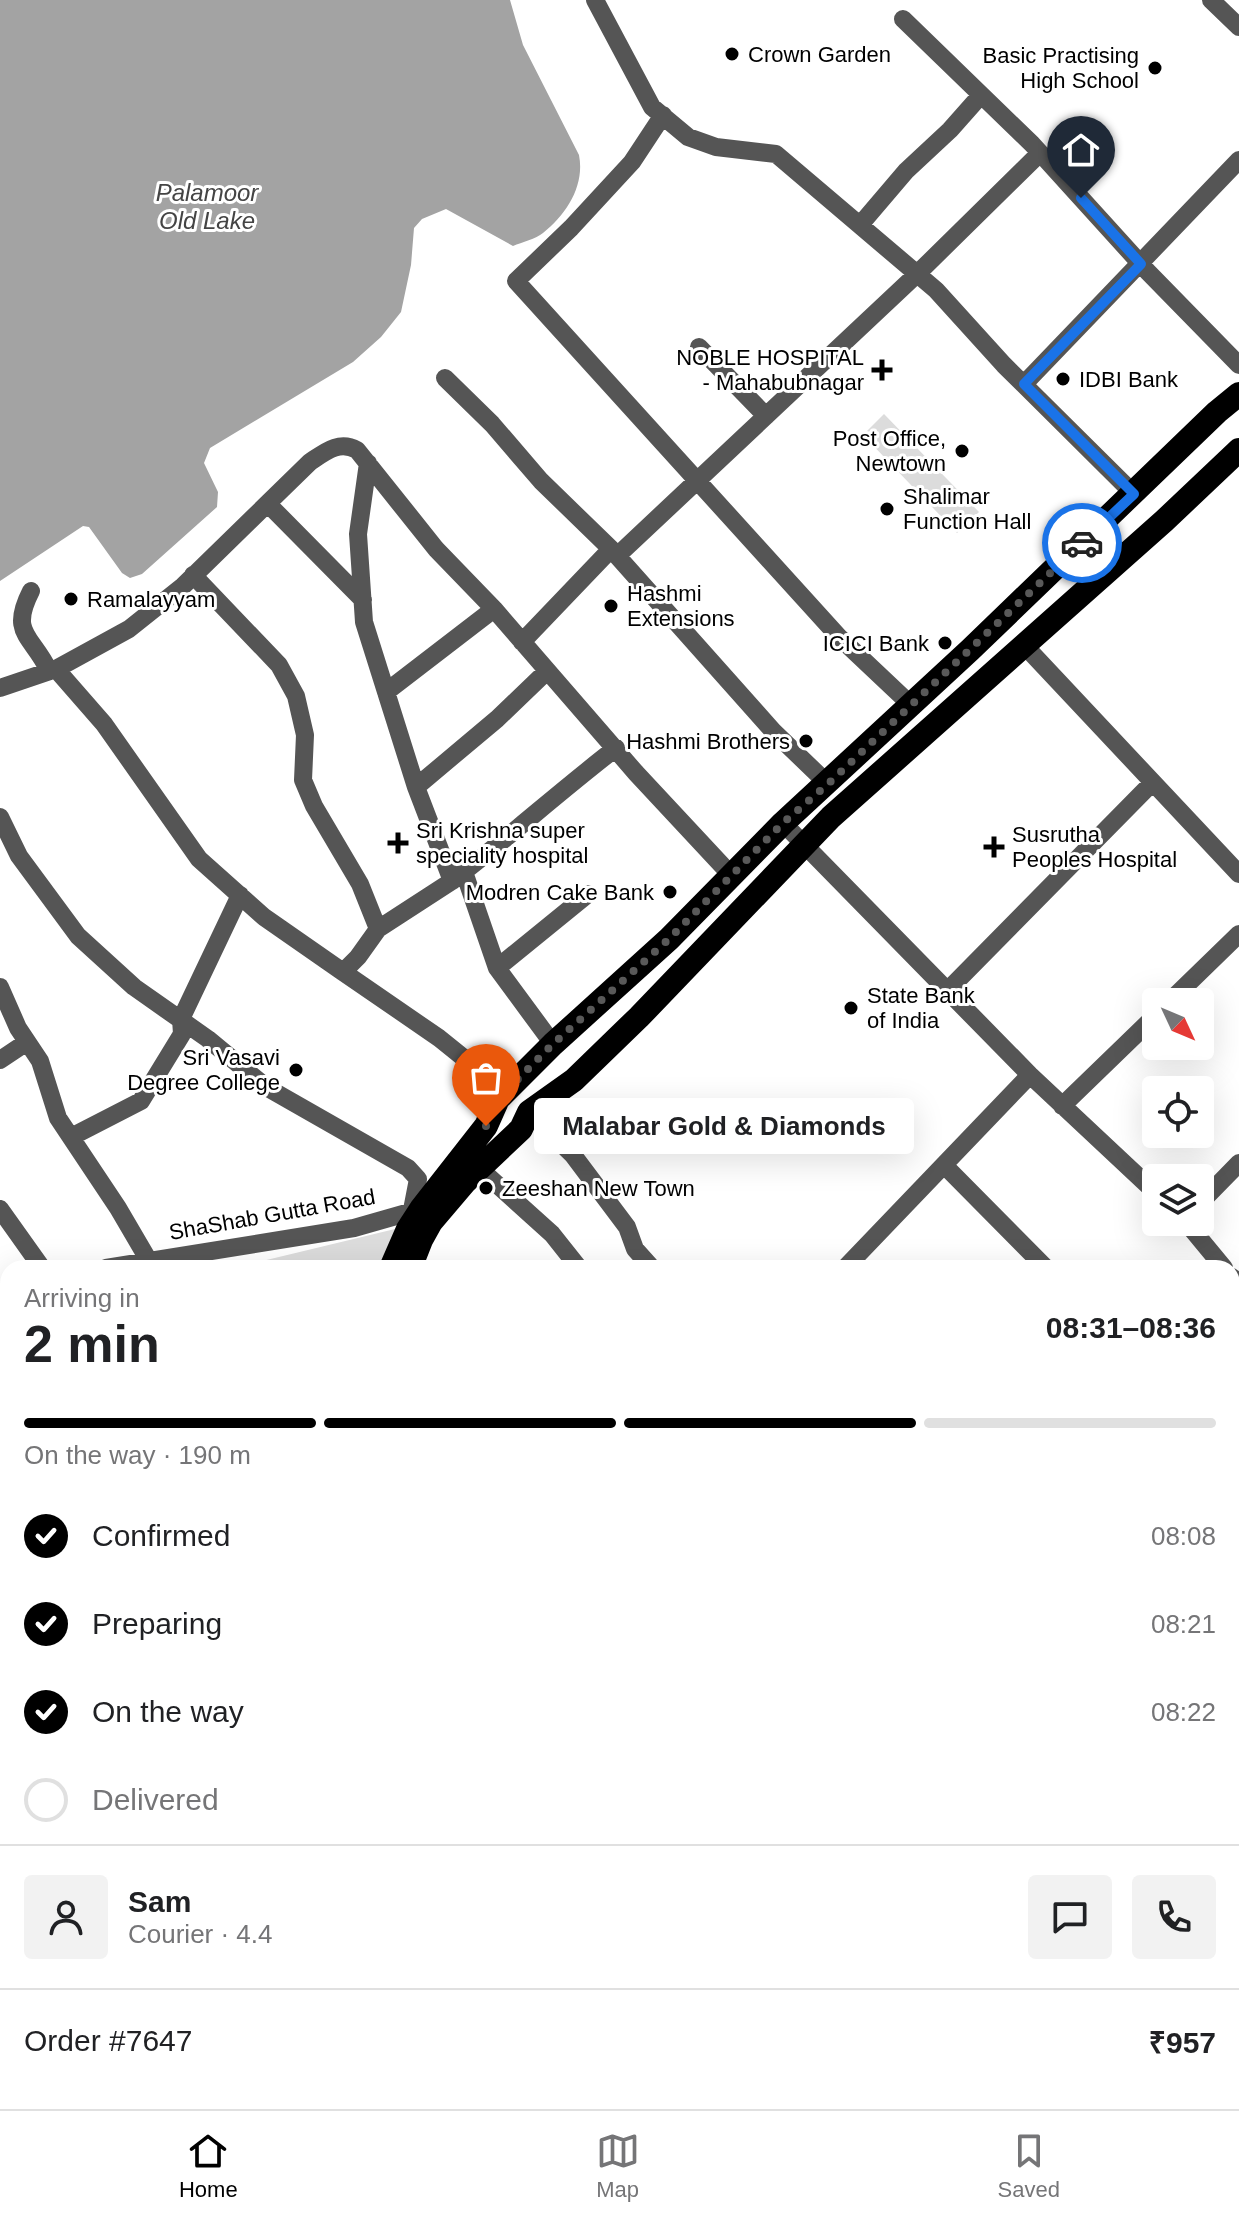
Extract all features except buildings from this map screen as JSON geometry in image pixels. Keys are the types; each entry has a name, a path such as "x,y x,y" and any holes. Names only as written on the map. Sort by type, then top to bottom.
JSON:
{"highway":[{"path":"394,1260 416,1209 486,1126 498,1099 553,1044 669,939 783,823 828,784 1239,394"},
{"path":"413,1260 421,1240 446,1203 521,1129 529,1112 574,1080 639,1017 803,844 1239,450"}],"street":[{"path":"595,0 652,107 688,137 754,153 776,154 917,274 1134,494"},
{"path":"1211,0 1239,27"},
{"path":"903,19 1040,153 1239,365"},
{"path":"860,225 906,171 950,130 981,95"},
{"path":"663,115 632,162 516,281 839,637 910,704"},
{"path":"522,642 614,552 698,480 917,274 1040,153"},
{"path":"1024,384 1239,160"},
{"path":"699,347 766,416"},
{"path":"445,378 492,424 541,481 614,552 773,731 828,784"},
{"path":"0,688 53,670 129,629 193,575 310,462 333,447 349,445 368,463 436,549 494,609 655,794 732,876"},
{"path":"368,463 358,534 364,622 416,787 497,968 553,1044"},
{"path":"268,504 363,600"},
{"path":"193,575 279,665 296,696 305,735 303,780 314,806 360,884 378,929"},
{"path":"31,591 22,607 22,628 53,670 104,724 199,859 264,917 439,1038 475,1067 498,1099"},
{"path":"386,692 494,609"},
{"path":"1024,645 1239,874"},
{"path":"416,787 497,719 547,671"},
{"path":"343,972 378,929 498,846 556,794 616,748"},
{"path":"949,989 1152,783"},
{"path":"0,817 19,856 78,936 134,987 181,1019 266,1087 408,1168 418,1179 416,1209"},
{"path":"783,823 1030,1075 1142,1180"},
{"path":"497,968 588,894"},
{"path":"71,1137 141,1101 182,1034 181,1019 240,895"},
{"path":"1183,988 1239,934"},
{"path":"0,987 18,1028 40,1061 58,1118 148,1260"},
{"path":"1062,1106 1142,1029"},
{"path":"0,1060 27,1042"},
{"path":"853,1260 1030,1075"},
{"path":"529,1112 573,1155 627,1227 635,1249 645,1260"},
{"path":"1214,1189 1239,1163"},
{"path":"945,1166 1034,1260"},
{"path":"480,1169 552,1234 573,1260"},
{"name":"ShaShab Gutta Road","path":"155,1260 354,1228 446,1203"},
{"path":"0,1209 36,1260"},
{"path":"1198,1236 1217,1260"}],"shaded area":[{"path":"884,414 979,512 957,533 863,435"},
{"path":"395,1229 386,1260 266,1260"}],"water":[{"name":"Palamoor Old Lake","path":"0,0 510,0 523,45 579,155 577,188 567,208 552,225 537,237 513,246 446,209 422,219 414,228 411,265 401,312 381,337 353,362 210,448 204,463 218,492 217,507 142,574 130,578 122,573 89,527 83,526 0,581"}],"way so far":[{"path":"486,1126 498,1099 553,1044 669,939 783,823 1082,543"}],"place":[{"name":"Crown Garden","path":"732,54"},
{"name":"Basic Practising High School","path":"1155,68"},
{"name":"NOBLE HOSPITAL - Mahabubnagar","path":"882,370"},
{"name":"IDBI Bank","path":"1063,379"},
{"name":"Post Office, Newtown","path":"962,451"},
{"name":"Shalimar Function Hall","path":"887,509"},
{"name":"Ramalayyam","path":"71,599"},
{"name":"Hashmi Extensions","path":"611,606"},
{"name":"ICICI Bank","path":"945,643"},
{"name":"Hashmi Brothers","path":"806,741"},
{"name":"Sri Krishna super speciality hospital","path":"398,843"},
{"name":"Susrutha Peoples Hospital","path":"994,847"},
{"name":"Modren Cake Bank","path":"670,892"},
{"name":"State Bank of India","path":"851,1008"},
{"name":"Sri Vasavi Degree College","path":"296,1070"},
{"name":"Malabar Gold & Diamonds","path":"486,1126"},
{"name":"Zeeshan New Town","path":"486,1188"}],"route":[{"path":"1081,198 1141,264 1024,384 1134,494 1082,543"}]}
